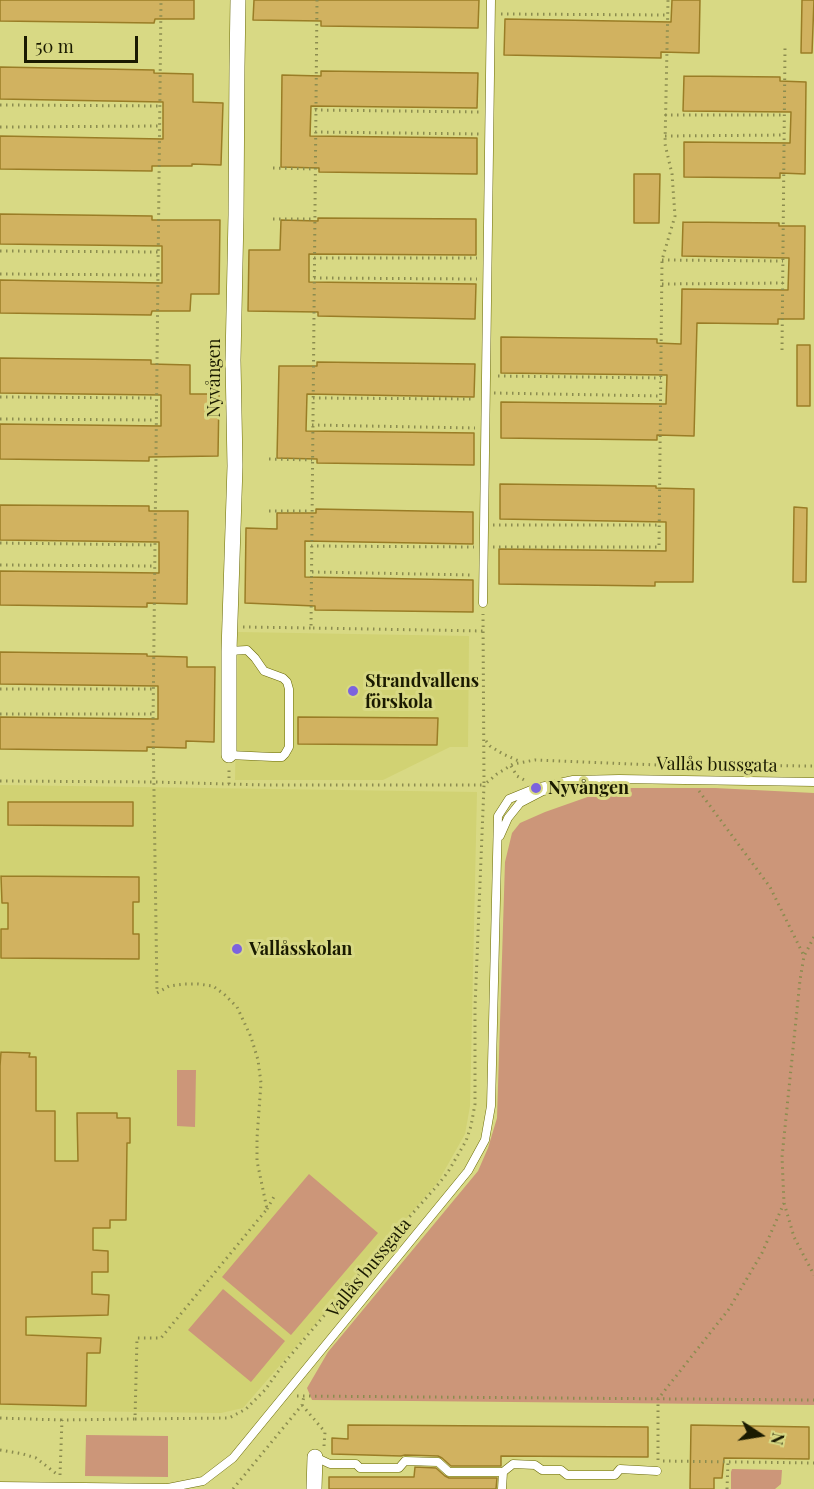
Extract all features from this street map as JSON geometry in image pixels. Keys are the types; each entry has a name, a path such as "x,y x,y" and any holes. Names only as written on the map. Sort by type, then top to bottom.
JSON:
{"street":[{"name":"Nyvången","path":"229,755 229,651 235,466 233,360 238,0"},
{"path":"314,1489 315,1457"}],"lane":[{"path":"483,603 491,0"},
{"path":"229,651 247,651 255,657 264,671 283,678 287,682 289,747 282,757 229,755"},
{"name":"Vallås bussgata","path":"0,1486 168,1488 203,1481 233,1458 468,1171 484,1140 491,1107 498,840 508,818 520,803 543,791 619,779 814,782"},
{"path":"315,1457 330,1464 356,1464 360,1468 399,1468 405,1461 438,1462 449,1472 503,1472 513,1464 535,1465 542,1470 561,1470 567,1475 615,1475 620,1469 657,1471"},
{"path":"502,1489 503,1472"}],"path":[{"path":"161,0 153,689 157,993 169,986 184,984 213,986 237,1007 258,1060 261,1083 257,1161 267,1209"},
{"path":"311,628 317,0"},
{"path":"311,546 659,547 662,260 675,216 672,174 665,144 668,0"},
{"path":"491,14 667,15"},
{"path":"782,350 786,48"},
{"path":"0,105 160,106"},
{"path":"315,110 490,112"},
{"path":"665,115 785,116"},
{"path":"0,127 160,126"},
{"path":"315,132 489,134"},
{"path":"665,135 784,135"},
{"path":"273,168 315,169"},
{"path":"273,219 314,219"},
{"path":"0,251 159,252"},
{"path":"314,258 488,257"},
{"path":"662,260 783,261"},
{"path":"0,274 158,275"},
{"path":"314,278 488,279"},
{"path":"662,284 783,283"},
{"path":"486,376 661,378"},
{"path":"313,398 661,396"},
{"path":"0,397 156,398"},
{"path":"0,419 156,420"},
{"path":"312,425 486,428"},
{"path":"269,459 312,460"},
{"path":"269,511 312,511"},
{"path":"484,525 660,525"},
{"path":"0,543 155,545"},
{"path":"0,565 154,566"},
{"path":"311,572 484,575"},
{"path":"0,1418 229,1419 246,1409 265,1390 285,1362 448,1172 466,1141 475,1104 475,1007 485,740 483,603"},
{"path":"230,626 483,631"},
{"path":"0,689 153,689"},
{"path":"0,714 153,714"},
{"path":"485,740 502,754 523,763"},
{"path":"0,781 265,785 484,785 511,766 535,760 682,765 814,766"},
{"path":"682,765 770,887 804,956"},
{"path":"511,766 517,776 533,782"},
{"path":"814,937 804,956 800,980 782,1157 784,1203 794,1237 814,1275"},
{"path":"135,1419 137,1338 161,1338 267,1209 275,1195"},
{"path":"784,1203 762,1253 729,1310 658,1399 658,1461 814,1463"},
{"path":"265,1390 284,1395 304,1396 814,1400"},
{"path":"233,1489 302,1405 304,1396"},
{"path":"302,1405 325,1432 325,1445 315,1457"},
{"path":"0,1450 36,1458 60,1476 62,1420"},
{"path":"728,1462 728,1489"}],"shaded area":[{"name":"Strandvallens förskola","path":"238,632 469,636 468,747 450,747 383,780 235,780"},
{"name":"Vallåsskolan","path":"0,785 477,792 470,1106 465,1134 438,1182 243,1408 221,1413 0,1410"},
{"path":"613,788 715,788 814,793 814,1405 312,1400 307,1388 328,1352 478,1171 488,1148 497,1118 505,862 512,833 520,823"},
{"path":"177,1070 196,1070 195,1127 177,1126"},
{"path":"309,1174 378,1233 291,1335 222,1277"},
{"path":"223,1289 285,1341 251,1382 188,1330"},
{"path":"86,1435 168,1436 168,1477 85,1476"},
{"path":"732,1469 782,1470 781,1484 775,1489 731,1489"}],"building":[{"path":"0,0 194,0 194,19 155,19 154,23 0,21"},
{"path":"254,0 479,0 478,28 321,26 321,21 253,20"},
{"path":"672,0 700,0 699,53 661,52 661,58 504,55 505,19 671,22"},
{"path":"802,0 814,0 812,53 801,53"},
{"path":"0,67 154,70 154,73 193,74 193,102 223,103 221,165 152,166 152,171 0,169 0,136 163,139 163,102 0,99"},
{"path":"321,71 478,73 477,108 311,106 310,136 477,138 477,174 319,172 319,168 281,167 282,75 321,76"},
{"path":"684,76 780,77 780,81 806,82 805,174 780,173 780,178 684,177 684,142 790,143 791,112 683,111"},
{"path":"634,174 660,174 659,223 634,223"},
{"path":"0,214 152,216 152,220 220,220 219,294 191,294 190,311 152,311 151,315 0,313 0,280 162,283 162,246 0,244"},
{"path":"318,218 476,219 476,255 309,254 309,282 476,284 475,319 318,316 318,312 248,311 249,250 280,250 281,220 318,221"},
{"path":"683,222 779,223 779,226 805,226 804,319 778,319 778,324 697,323 694,436 657,435 657,440 501,438 501,402 666,404 667,375 501,373 501,337 657,339 657,343 681,344 682,289 788,290 789,258 682,256"},
{"path":"797,345 810,345 810,406 797,406"},
{"path":"0,358 151,360 151,364 190,365 190,394 219,394 218,456 149,457 149,461 0,459 0,424 161,426 161,395 0,393"},
{"path":"317,362 475,364 474,397 307,394 306,431 474,433 474,465 317,463 317,459 277,458 279,366 317,366"},
{"path":"500,484 656,486 656,488 694,489 693,582 655,582 655,586 499,584 499,549 666,551 666,522 500,519"},
{"path":"0,505 149,506 149,511 188,511 187,604 147,603 147,607 0,605 0,571 159,573 159,542 0,540"},
{"path":"794,507 807,508 806,582 793,582"},
{"path":"316,509 473,512 473,544 305,541 305,577 473,580 473,612 315,610 315,606 245,603 246,528 277,529 277,513 316,513"},
{"path":"0,652 147,654 147,656 187,657 187,667 215,667 214,742 186,741 186,748 147,747 147,751 0,749 0,717 158,719 158,686 0,684"},
{"path":"298,717 438,718 437,745 298,744"},
{"path":"8,802 133,802 133,826 8,825"},
{"path":"1,876 139,877 139,902 133,902 133,934 139,934 139,959 1,958 1,929 8,929 8,903 2,903"},
{"path":"1,1052 30,1053 29,1057 36,1057 36,1111 55,1111 55,1161 78,1161 77,1113 117,1113 117,1118 130,1118 130,1143 127,1143 126,1220 110,1220 110,1228 93,1228 93,1250 108,1251 108,1272 92,1272 92,1294 109,1295 108,1315 26,1317 26,1335 101,1338 100,1353 87,1353 86,1406 0,1404"},
{"path":"348,1425 648,1427 648,1457 501,1456 501,1466 451,1466 438,1456 332,1454 332,1438 348,1439"},
{"path":"691,1425 809,1427 809,1459 724,1458 722,1478 714,1478 714,1489 690,1489"},
{"path":"415,1467 436,1468 449,1478 497,1478 496,1489 329,1489 329,1477 414,1477"}],"place":[{"name":"Strandvallens förskola","path":"353,691"},
{"name":"Nyvången","path":"536,788"},
{"name":"Vallåsskolan","path":"237,949"}]}
